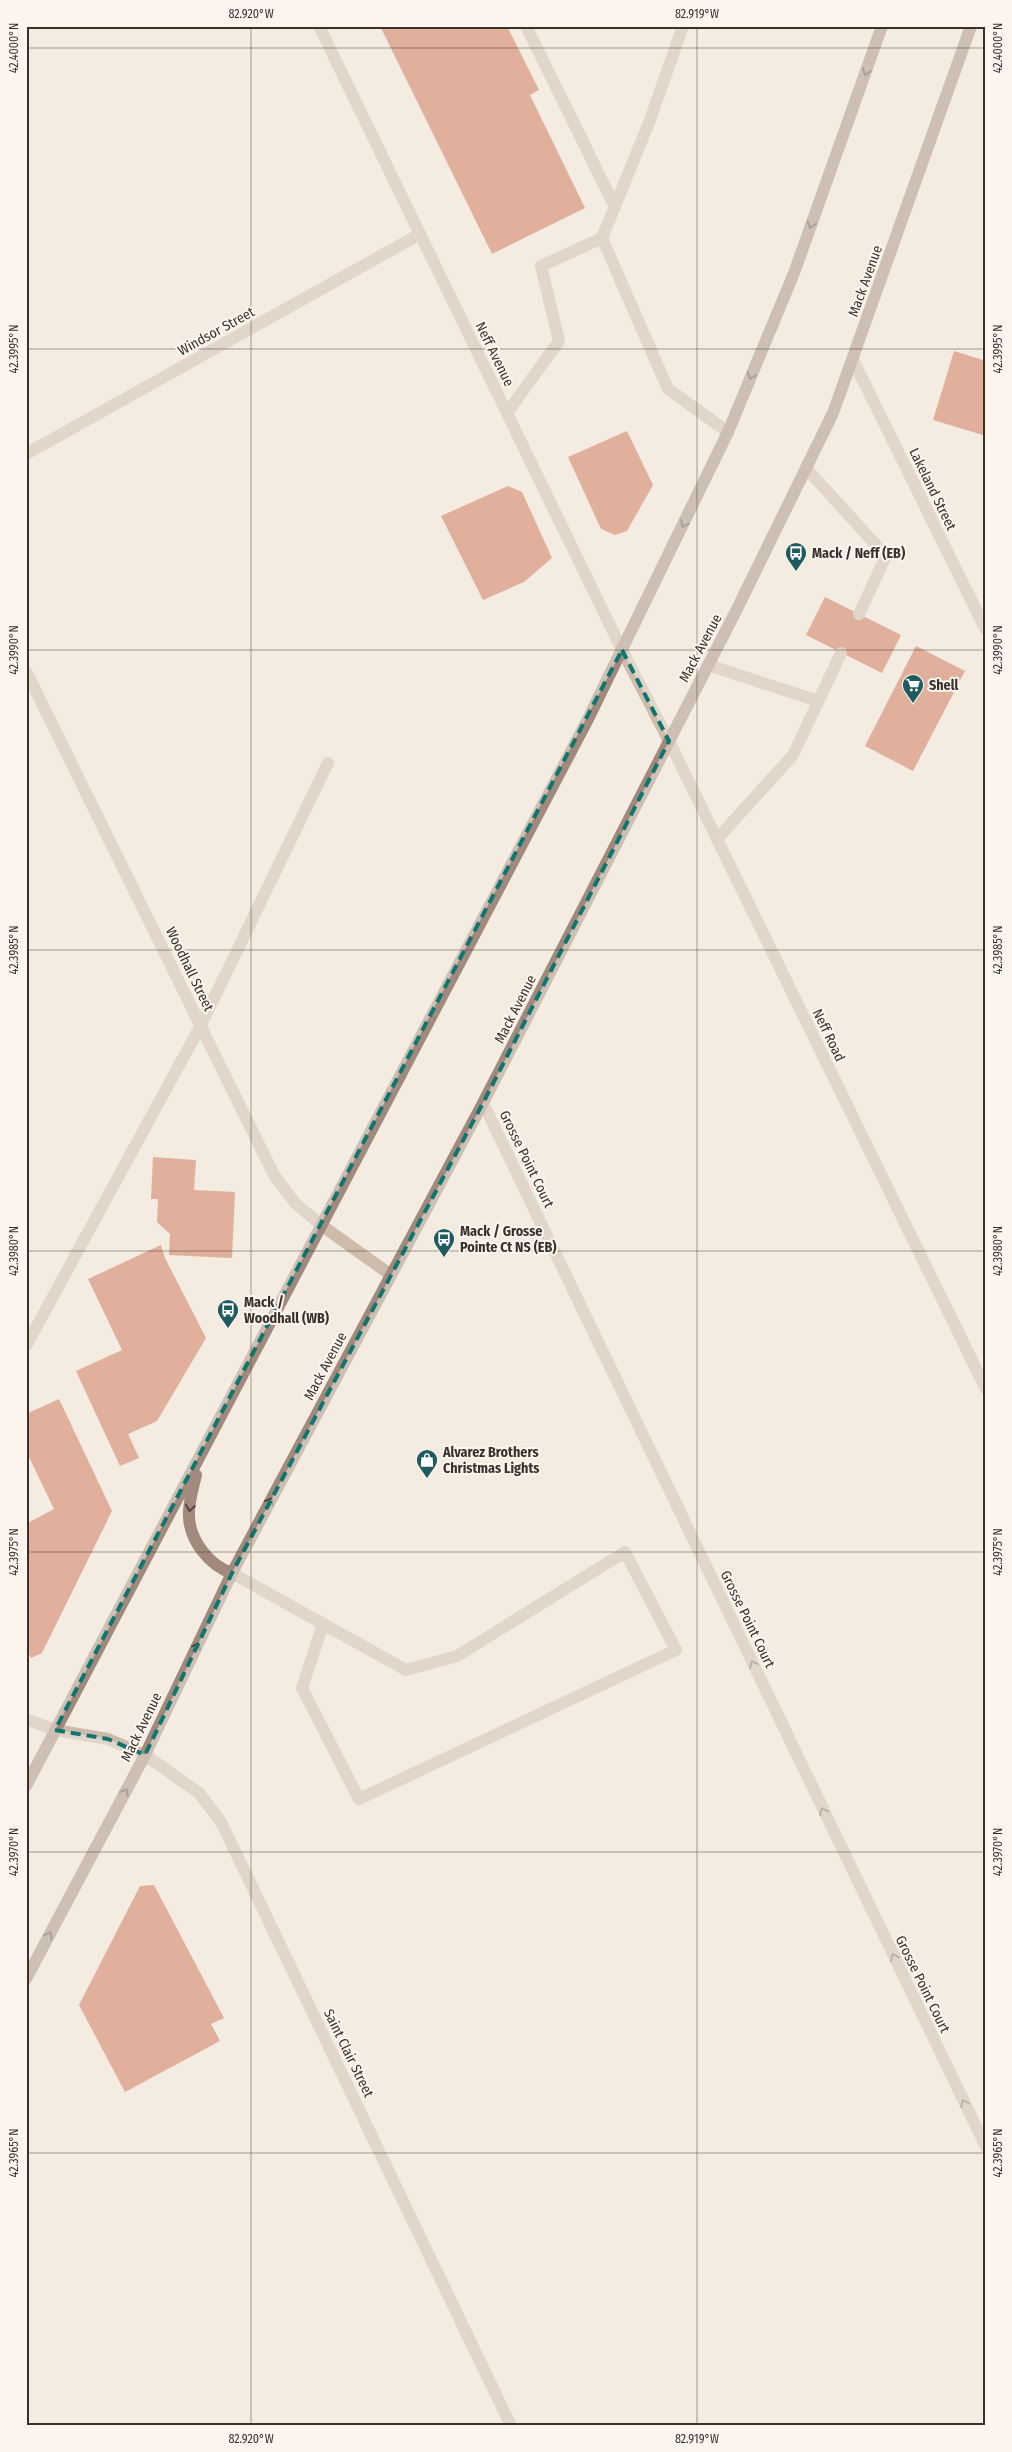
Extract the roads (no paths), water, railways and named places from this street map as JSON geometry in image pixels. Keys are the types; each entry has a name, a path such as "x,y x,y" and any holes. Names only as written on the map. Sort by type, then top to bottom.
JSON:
{"main road":[{"path":"26,1786 200,1460 622,650 728,432 794,273 882,26"},
{"name":"Mack Avenue","path":"26,1979 144,1755 232,1573 483,1103 708,665 833,413 971,26"},
{"path":"200,1460 189,1513 191,1528 202,1549 214,1564 232,1573"}],"street":[{"name":"Neff Avenue","path":"319,26 645,694"},
{"path":"526,26 615,207"},
{"path":"507,413 559,341 541,266 602,238 650,120 683,26"},
{"name":"Windsor Street","path":"26,454 420,234"},
{"path":"602,238 668,389 728,432"},
{"name":"Lakeland Street","path":"853,360 986,630"},
{"path":"806,468 886,556 858,614"},
{"path":"717,839 794,755 841,653"},
{"path":"708,665 818,702"},
{"name":"Woodhall Street","path":"26,671 274,1175 295,1203 361,1254 392,1274"},
{"name":"Neff Road","path":"645,694 986,1389"},
{"path":"26,1346 201,1025 328,763"},
{"name":"Grosse Point Court","path":"483,1103 986,2147"},
{"path":"232,1573 406,1670 457,1656 625,1552 676,1650 359,1800 302,1688 323,1624"},
{"name":"Saint Clair Street","path":"26,1719 55,1730 108,1739 144,1755 199,1793 221,1822 511,2426"}],"place":[{"name":"Mack / Neff (EB)","path":"796,572"},
{"name":"Shell","path":"913,704"},
{"name":"Mack / Grosse Pointe Ct NS (EB)","path":"444,1258"},
{"name":"Mack / Woodhall (WB)","path":"228,1329"},
{"name":"Alvarez Brothers Christmas Lights","path":"427,1479"}]}
